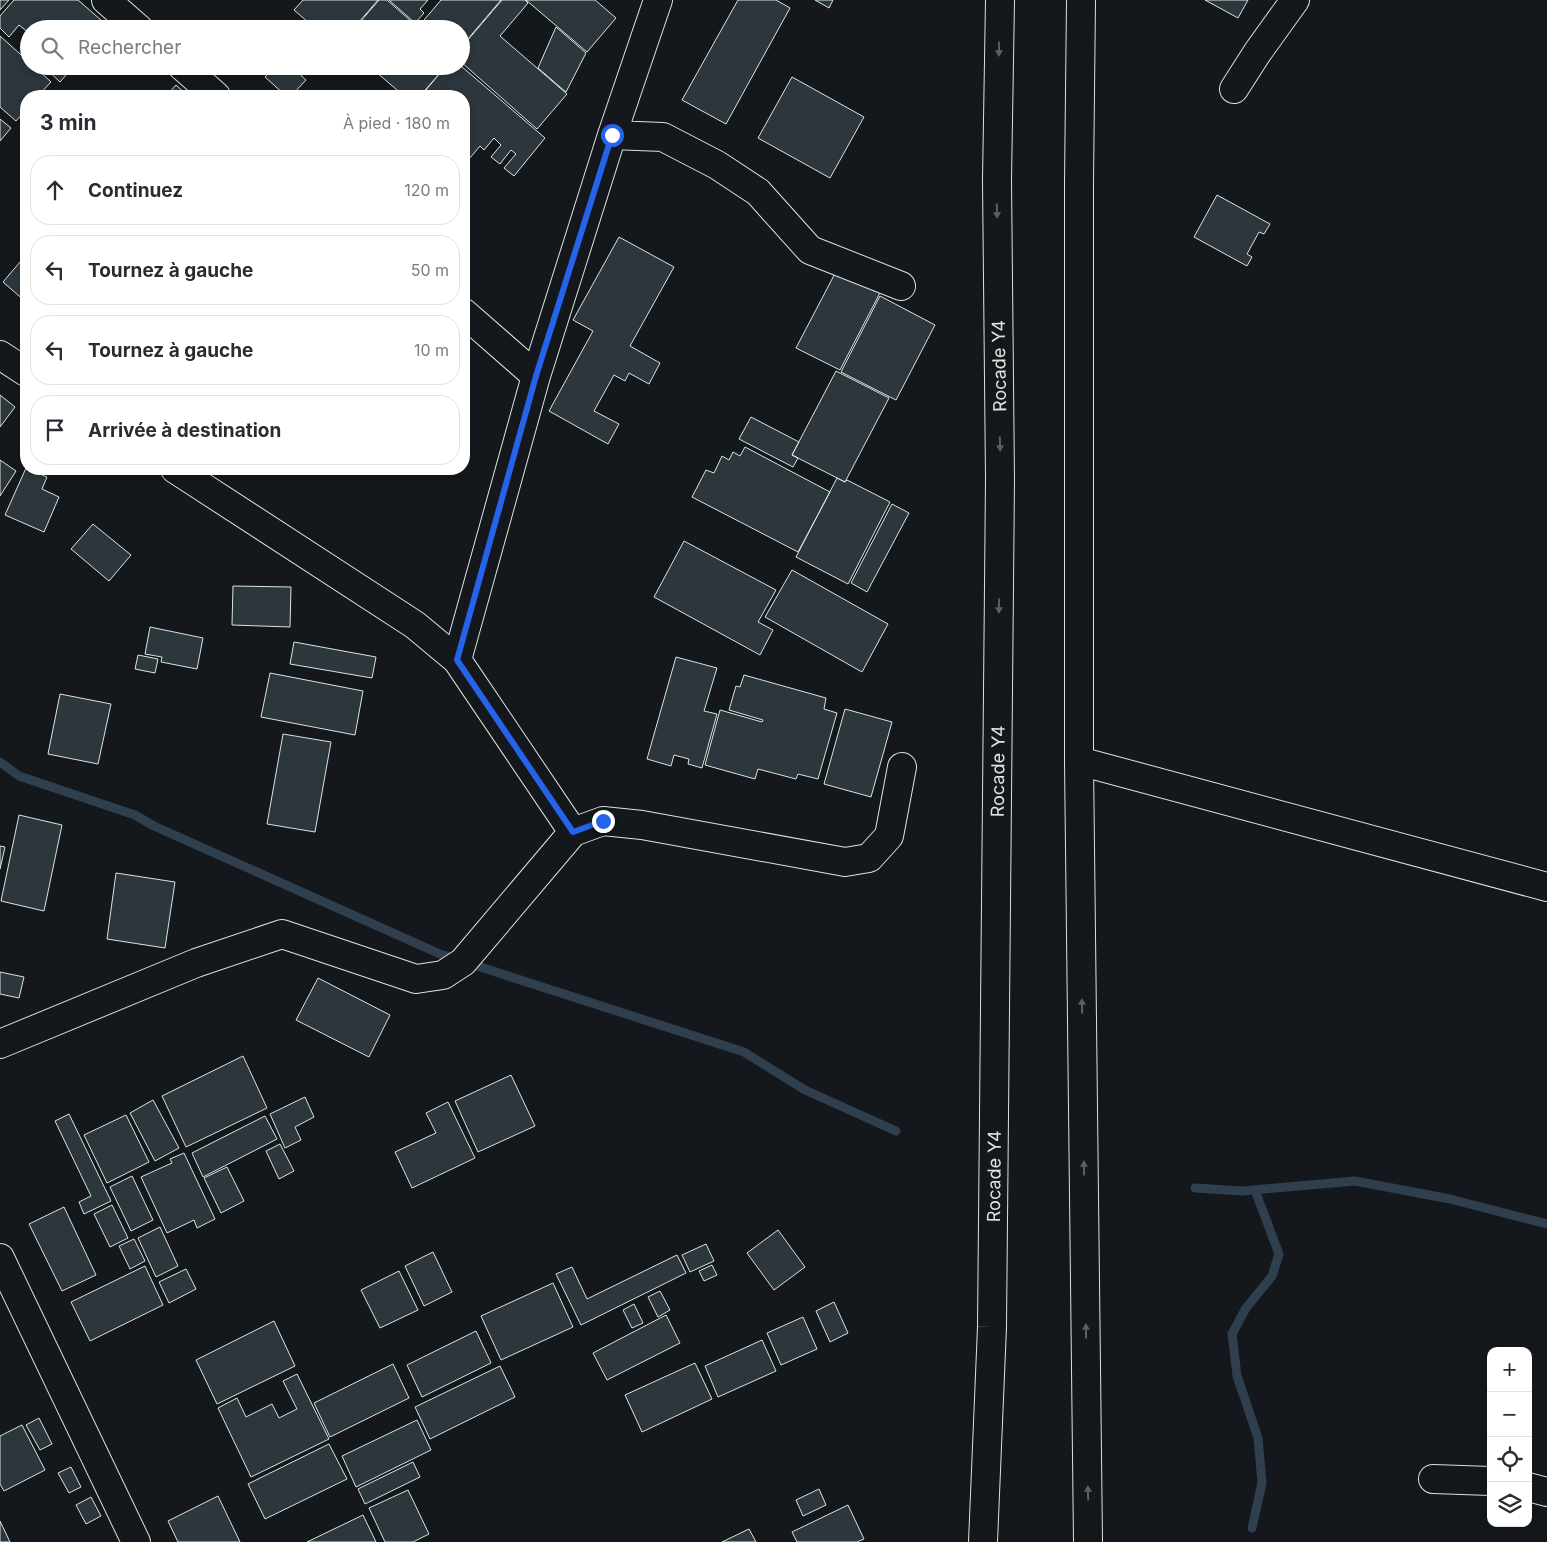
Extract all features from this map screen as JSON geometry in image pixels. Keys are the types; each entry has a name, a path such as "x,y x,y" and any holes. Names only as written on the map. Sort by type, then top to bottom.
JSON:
{"main road":[{"path":"106,0 129,20"},
{"path":"457,660 536,376 612,135 658,0"},
{"name":"Rocade Y4","path":"983,1542 992,1307 1000,489 997,180 1000,0"},
{"path":"1081,0 1078,761 1088,1542"},
{"path":"1234,90 1257,53 1295,0"},
{"path":"192,75 209,90"},
{"path":"612,135 663,137 717,165 758,192 810,250 901,286"},
{"path":"470,318 536,376"},
{"path":"0,355 20,368"},
{"path":"184,475 415,625 457,660 573,832"},
{"path":"1078,761 1547,887"},
{"path":"0,1044 196,963 282,934 416,979 443,975 462,962 573,832 603,821 642,825 845,862 869,858 889,836 902,768"},
{"path":"0,1258 136,1542"},
{"path":"1434,1479 1487,1481"},
{"path":"1532,1488 1547,1492"}],"building":[{"path":"0,0 9,0 0,10"},
{"path":"14,0 78,0 101,20 20,20 20,26 9,37 0,28 0,16"},
{"path":"303,0 378,0 361,20 306,20 294,10"},
{"path":"379,0 387,0 410,20 362,20"},
{"path":"389,0 428,0 420,9 424,13 418,20 412,20"},
{"path":"441,0 501,0 470,36 470,20 424,20"},
{"path":"502,0 525,0 528,3 500,36 567,94 537,129 470,70 470,37"},
{"path":"526,0 595,0 616,18 587,52"},
{"path":"738,0 776,0 790,8 726,124 682,100"},
{"path":"815,0 833,0 829,8"},
{"path":"1205,0 1248,0 1238,18"},
{"path":"556,27 586,53 566,92 538,68"},
{"path":"0,36 20,54 20,75 44,75 51,82 44,90 20,90 20,117 16,121 0,107"},
{"path":"470,74 545,138 514,176 504,168 516,154 511,150 500,164 491,157 501,145 494,138 484,150 480,146 470,158 470,90 426,90 438,75"},
{"path":"53,75 66,75 60,82"},
{"path":"267,75 301,75 306,80 297,90 279,90 265,77"},
{"path":"380,75 438,75 425,90 397,90"},
{"path":"792,77 864,117 830,178 758,138"},
{"path":"176,85 181,90 171,90"},
{"path":"0,119 11,128 0,141"},
{"path":"1217,195 1270,224 1264,234 1259,232 1247,254 1252,257 1247,266 1194,237"},
{"path":"619,237 674,267 630,346 660,363 649,384 629,373 625,381 614,375 594,411 619,424 608,444 549,411 593,331 573,320"},
{"path":"20,262 20,297 3,282"},
{"path":"841,262 884,285 840,370 796,348"},
{"path":"880,296 935,325 896,400 841,372"},
{"path":"836,371 889,398 845,482 792,455"},
{"path":"0,395 15,407 0,427"},
{"path":"751,417 799,442 792,455 798,458 793,467 739,439"},
{"path":"745,447 830,492 798,552 692,497 706,470 714,473 722,456 729,460 733,452 740,456"},
{"path":"0,460 16,471 0,496"},
{"path":"23,475 42,475 47,477 42,489 59,497 44,532 5,515"},
{"path":"837,478 845,482 847,480 890,502 848,584 796,557"},
{"path":"892,504 909,513 867,592 851,583"},
{"path":"93,524 131,555 109,581 71,549"},
{"path":"684,541 776,590 758,622 773,630 760,655 654,597"},
{"path":"792,570 888,624 862,672 765,617"},
{"path":"233,586 291,587 290,627 232,625"},
{"path":"150,627 203,638 197,669 161,662 162,657 145,654"},
{"path":"294,642 376,657 372,678 290,664"},
{"path":"138,655 158,659 155,673 135,669"},
{"path":"676,657 717,668 704,711 717,714 702,768 688,764 689,759 674,755 671,766 647,759"},
{"path":"270,673 363,691 355,735 261,717"},
{"path":"744,675 826,698 824,709 837,713 818,779 798,774 796,779 758,769 755,779 705,765 720,710 762,722 763,720 729,710 736,686 740,687"},
{"path":"60,694 111,704 98,764 48,754"},
{"path":"845,709 892,722 871,797 824,784"},
{"path":"283,734 331,742 315,832 267,824"},
{"path":"19,815 62,825 44,911 1,901"},
{"path":"0,846 5,847 0,869"},
{"path":"116,873 175,882 165,948 107,939"},
{"path":"0,972 24,977 19,998 0,994"},
{"path":"318,978 390,1015 369,1057 296,1020"},
{"path":"243,1056 267,1108 186,1147 162,1096"},
{"path":"511,1075 535,1126 478,1152 455,1101"},
{"path":"305,1097 314,1117 295,1127 301,1140 285,1148 270,1114"},
{"path":"153,1100 179,1148 155,1161 130,1113"},
{"path":"448,1102 475,1158 412,1188 395,1152 436,1133 426,1113"},
{"path":"69,1114 111,1201 84,1214 79,1202 91,1196 55,1121"},
{"path":"126,1115 149,1162 107,1183 84,1135"},
{"path":"265,1116 277,1139 203,1177 192,1153"},
{"path":"280,1144 294,1171 279,1179 266,1151"},
{"path":"184,1153 215,1219 197,1228 194,1220 167,1233 141,1177 172,1163 170,1159"},
{"path":"227,1167 244,1201 221,1213 204,1178"},
{"path":"132,1176 153,1220 131,1231 110,1187"},
{"path":"112,1205 128,1238 110,1247 94,1214"},
{"path":"64,1207 96,1275 62,1291 29,1224"},
{"path":"160,1227 178,1266 156,1277 138,1238"},
{"path":"778,1230 805,1267 774,1290 747,1253"},
{"path":"134,1239 145,1261 130,1269 119,1246"},
{"path":"706,1244 714,1261 690,1272 682,1255"},
{"path":"433,1252 452,1292 424,1306 405,1266"},
{"path":"677,1255 686,1273 581,1325 556,1274 572,1267 587,1299"},
{"path":"712,1265 717,1275 704,1281 699,1271"},
{"path":"145,1266 163,1305 90,1341 71,1302"},
{"path":"186,1269 196,1289 169,1303 159,1282"},
{"path":"399,1271 418,1310 380,1328 361,1290"},
{"path":"553,1283 573,1327 501,1360 481,1316"},
{"path":"660,1291 670,1310 658,1317 648,1297"},
{"path":"834,1302 848,1333 830,1342 816,1311"},
{"path":"634,1304 643,1323 632,1328 623,1310"},
{"path":"666,1315 680,1343 607,1380 593,1353"},
{"path":"803,1317 817,1349 781,1365 767,1333"},
{"path":"274,1321 295,1366 217,1404 196,1360"},
{"path":"476,1331 491,1363 422,1397 407,1365"},
{"path":"762,1340 776,1371 718,1397 705,1366"},
{"path":"695,1363 712,1399 642,1432 625,1395"},
{"path":"393,1364 409,1398 330,1437 314,1403"},
{"path":"500,1366 515,1397 430,1439 415,1407"},
{"path":"297,1374 329,1439 251,1477 218,1408 237,1398 246,1417 272,1404 279,1418 297,1409 283,1381"},
{"path":"39,1418 52,1444 40,1450 26,1425"},
{"path":"417,1420 431,1450 356,1487 342,1456"},
{"path":"22,1425 45,1470 4,1491 0,1484 0,1436"},
{"path":"329,1444 347,1479 265,1519 248,1484"},
{"path":"413,1462 420,1477 365,1504 358,1489"},
{"path":"71,1467 81,1487 69,1493 58,1473"},
{"path":"819,1489 826,1505 803,1516 796,1500"},
{"path":"408,1490 429,1534 413,1542 385,1542 369,1508"},
{"path":"218,1496 240,1542 178,1542 168,1521"},
{"path":"91,1497 101,1516 86,1524 76,1505"},
{"path":"848,1505 864,1539 857,1542 797,1542 792,1532"},
{"path":"363,1515 376,1542 307,1542"},
{"path":"0,1521 10,1542 0,1542"},
{"path":"749,1529 756,1542 722,1542"}],"waterway":[{"path":"0,762 19,776 135,815 154,826 440,954 744,1052 805,1090 896,1131"},
{"path":"1195,1188 1242,1191 1355,1181 1450,1199 1547,1224"},
{"path":"1252,1528 1262,1483 1258,1438 1237,1376 1232,1334 1246,1308 1272,1276 1279,1254 1255,1190"}],"route":[{"path":"603,821 573,832 457,660 536,376 612,135"}]}
